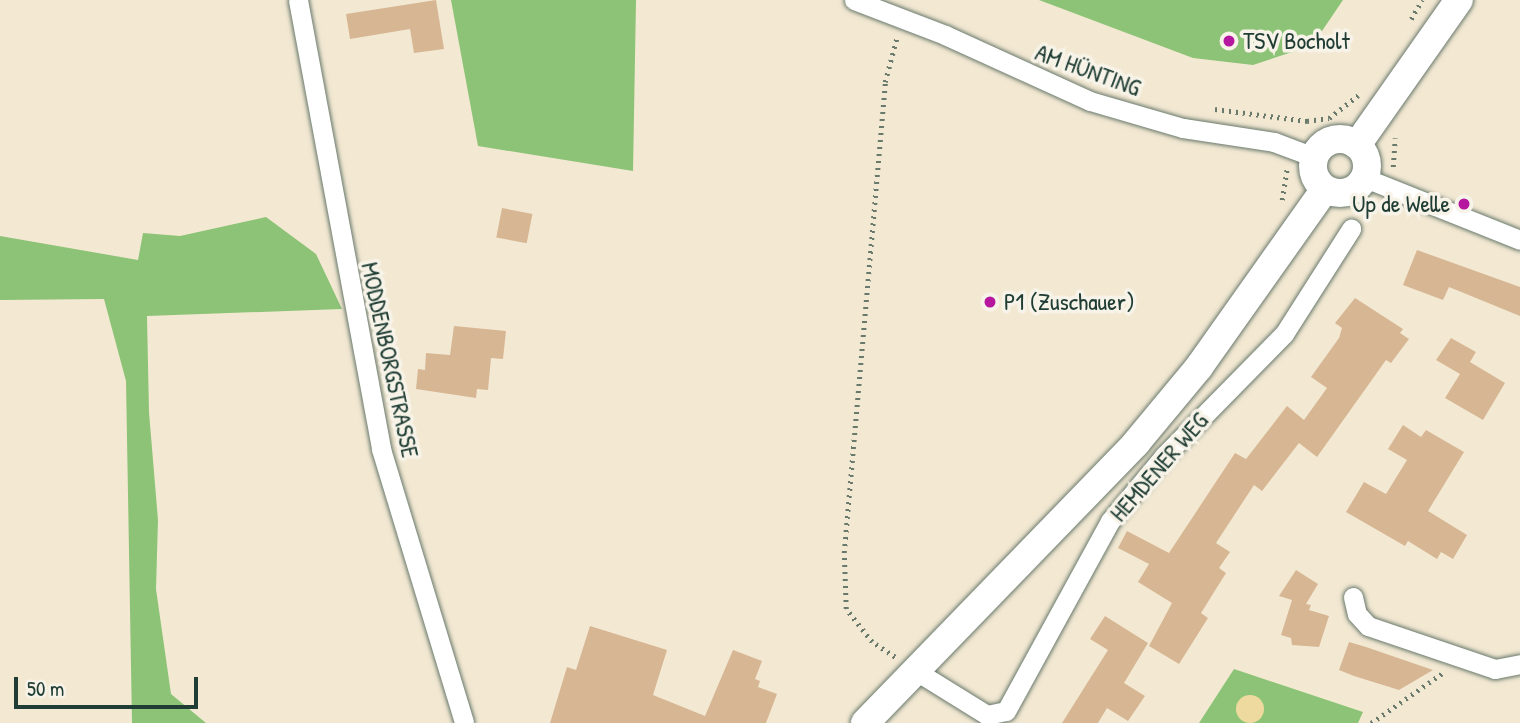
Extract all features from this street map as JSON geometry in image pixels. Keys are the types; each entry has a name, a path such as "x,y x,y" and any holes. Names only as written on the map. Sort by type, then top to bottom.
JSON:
{"street":[{"name":"MODDENBORGSTRASSE","path":"298,0 382,449 464,723"},
{"name":"AM HÜNTING","path":"854,0 906,19 1090,101 1183,128 1265,140 1314,157"},
{"path":"1357,145 1459,0"},
{"path":"1348,140 1357,145 1367,164 1364,178 1347,192 1325,189 1315,178 1314,157 1328,142 1348,140"},
{"path":"1364,178 1520,240"},
{"name":"HEMDENER WEG","path":"865,723 1136,443 1199,367 1325,189"},
{"name":"HEMDENER WEG","path":"916,671 987,715 1006,711 1110,521 1164,456 1284,334 1352,229"},
{"path":"1353,597 1357,614 1368,625 1495,669 1520,664"}],"path":[{"path":"1408,24 1422,0"},
{"path":"906,19 885,82 844,553 846,609 872,642 916,671"},
{"path":"1211,108 1318,120 1329,118 1363,88"},
{"path":"1277,208 1286,186"},
{"path":"1371,723 1465,659"}],"green space":[{"path":"451,0 636,0 633,171 478,146"},
{"name":"TSV Bocholt","path":"1039,0 1343,0 1322,31 1295,51 1253,65 1193,58"},
{"path":"266,217 316,254 342,309 147,316 149,412 158,520 156,589 171,694 206,723 132,723 126,381 104,299 0,300 0,236 138,260 143,233 180,236"},
{"path":"1234,669 1363,712 1358,723 1199,723"}],"sand":[{"path":"1250,695 1260,699 1264,709 1260,719 1250,723 1240,719 1236,709 1240,699"}],"building":[{"path":"436,0 444,49 414,53 410,29 350,39 346,14"},
{"path":"502,208 532,214 527,243 496,237"},
{"path":"1417,250 1520,287 1520,316 1449,287 1443,300 1403,285"},
{"path":"1355,298 1403,329 1400,333 1409,339 1391,363 1386,360 1317,457 1299,443 1262,491 1254,485 1216,543 1230,552 1219,568 1226,573 1201,613 1208,618 1179,664 1149,646 1172,603 1138,582 1149,564 1118,548 1127,531 1169,553 1235,453 1246,459 1287,406 1304,420 1327,388 1311,377 1339,338 1342,328 1335,323"},
{"path":"454,326 506,331 503,359 491,358 488,390 477,389 476,398 416,389 418,369 425,370 426,353 450,355"},
{"path":"1451,338 1476,352 1470,362 1505,383 1483,420 1445,398 1460,374 1436,360"},
{"path":"1403,425 1421,437 1426,430 1464,452 1428,511 1467,535 1453,559 1441,552 1437,559 1408,541 1405,546 1346,512 1364,482 1386,494 1407,460 1388,449"},
{"path":"1296,570 1318,584 1306,604 1311,605 1309,610 1329,616 1319,647 1292,645 1291,638 1281,635 1292,600 1279,596"},
{"path":"1105,616 1148,643 1124,683 1145,696 1128,721 1107,708 1098,723 1062,723 1108,650 1090,639"},
{"path":"590,626 667,650 653,695 705,716 733,650 762,661 755,679 760,681 758,687 777,694 766,723 550,723 567,667 576,670"},
{"path":"1349,642 1433,670 1399,690 1354,676 1339,670"}],"place":[{"name":"TSV Bocholt","path":"1229,41"},
{"name":"Up de Welle","path":"1464,204"},
{"name":"P1 (Zuschauer)","path":"990,302"}]}
